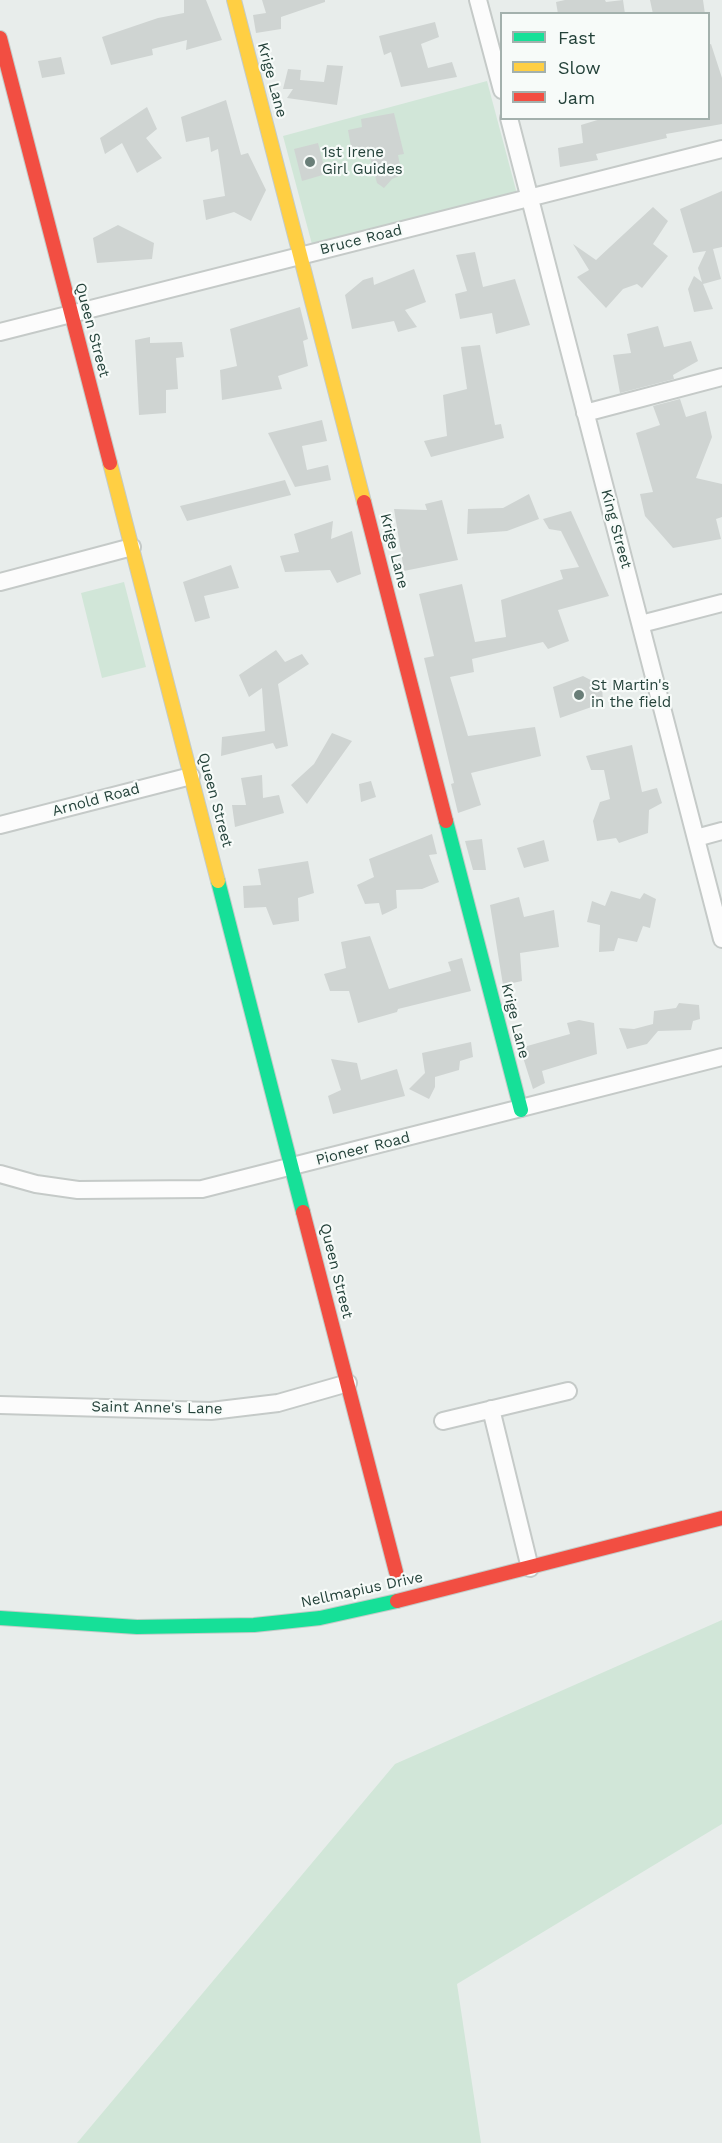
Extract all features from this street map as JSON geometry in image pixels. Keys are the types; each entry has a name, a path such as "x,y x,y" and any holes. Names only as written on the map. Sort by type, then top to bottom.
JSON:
{"street":[{"name":"Krige Lane","path":"234,0 521,1110"},
{"path":"478,0 500,86"},
{"name":"Queen Street","path":"0,38 3,58 293,1167 396,1572"},
{"name":"King Street","path":"510,120 722,939"},
{"name":"Bruce Road","path":"0,332 529,196 722,149"},
{"path":"585,413 722,376"},
{"path":"0,582 132,547"},
{"path":"641,624 722,603"},
{"name":"Arnold Road","path":"0,825 191,776"},
{"path":"696,838 722,831"},
{"name":"Pioneer Road","path":"0,1174 36,1184 78,1190 192,1190 242,1181 722,1057"},
{"name":"Saint Anne's Lane","path":"0,1405 211,1411 271,1404 348,1383"},
{"path":"443,1421 568,1391"},
{"path":"491,1410 530,1568"},
{"name":"Nellmapius Drive","path":"0,1618 137,1627 254,1625 360,1609 722,1518"}],"green space":[{"path":"487,81 517,194 313,248 283,136"},
{"path":"124,582 146,667 102,678 81,593"},
{"path":"722,1620 722,1824 457,1984 481,2143 77,2143 395,1764"}],"building":[{"path":"184,0 206,0 222,40 186,50 187,40 152,49 153,55 111,65 102,37 158,18 184,13"},
{"path":"262,0 325,0 325,2 281,17 281,29 256,33 253,15 266,13"},
{"path":"623,0 625,12 558,12 556,2"},
{"path":"650,0 703,0 705,12 653,12"},
{"path":"435,22 439,37 421,44 428,68 452,62 457,77 401,87 391,52 384,55 379,36"},
{"path":"710,44 722,78 722,124 666,134 667,138 596,154 598,160 560,167 558,148 583,143 581,125 597,120 710,120"},
{"path":"61,57 65,74 42,78 38,61"},
{"path":"327,65 343,66 337,105 287,98 293,89 283,89 288,69 301,70 300,80 324,82"},
{"path":"226,100 241,155 248,153 266,190 251,221 234,212 206,220 203,200 225,196 218,149 211,152 209,137 186,142 181,117"},
{"path":"147,107 157,129 146,138 162,158 137,173 122,143 105,154 100,138"},
{"path":"394,113 404,154 398,155 402,175 392,179 384,188 377,183 370,157 364,158 362,150 352,152 348,130 362,127 361,119"},
{"name":"1st Irene Girl Guides","path":"318,143 326,174 302,181 294,149"},
{"path":"722,191 722,247 713,249 721,279 703,284 713,309 694,312 688,289 694,276 702,282 698,268 706,251 693,253 680,209"},
{"path":"653,207 668,221 653,244 668,256 642,288 637,284 623,289 606,308 577,277 589,270 573,244 596,260"},
{"path":"118,225 154,243 152,259 97,263 93,238"},
{"path":"475,252 483,287 515,279 530,325 496,334 492,313 460,319 455,294 467,291 456,255"},
{"path":"414,269 426,302 405,310 417,327 398,332 394,321 352,329 345,295 363,280 373,277 374,285"},
{"path":"300,307 308,339 303,341 308,366 278,376 282,389 222,400 220,370 237,366 230,329"},
{"path":"658,326 664,347 691,341 698,361 673,375 674,379 620,393 613,355 631,353 627,334"},
{"path":"150,337 150,343 182,342 184,357 176,358 178,389 166,390 166,413 139,415 135,340"},
{"path":"480,345 495,425 501,424 504,438 431,457 424,441 447,436 443,395 467,389 461,347"},
{"path":"680,399 686,417 706,411 712,437 696,478 722,484 722,517 716,519 721,539 673,548 645,516 640,494 653,492 636,433 660,425 653,406"},
{"path":"322,420 327,441 302,446 307,470 328,465 331,480 295,487 268,433"},
{"path":"285,480 291,495 187,521 180,506"},
{"path":"529,494 539,519 507,531 467,534 468,509 503,508"},
{"path":"442,500 458,560 404,571 394,509 427,510 425,504"},
{"path":"571,511 609,596 558,610 569,641 548,649 543,642 472,659 474,672 450,677 468,736 535,727 541,756 471,773 481,805 458,813 451,784 454,783 424,658 434,656 419,594 462,584 475,642 506,637 501,600 563,579 560,570 579,567 561,531 549,529 543,519"},
{"path":"333,521 331,539 352,531 361,574 337,583 330,570 285,572 280,556 299,552 294,534"},
{"path":"231,565 239,588 204,596 210,618 195,622 183,582"},
{"path":"276,650 285,662 302,654 309,664 278,684 288,746 276,749 273,743 221,756 222,737 265,731 262,688 249,697 239,675"},
{"name":"St Martin's in the field","path":"583,676 602,686 603,703 560,718 553,687"},
{"path":"332,733 352,741 307,804 291,785 314,764"},
{"path":"632,745 642,792 657,788 662,803 649,810 648,833 619,843 616,838 597,841 593,821 600,802 610,799 604,770 591,770 586,756"},
{"path":"262,775 263,798 279,795 284,813 235,827 232,805 246,805 241,778"},
{"path":"371,781 376,797 361,802 359,784"},
{"path":"432,834 437,854 429,855 439,882 422,889 396,890 397,908 382,915 379,903 365,904 357,885 374,877 369,859"},
{"path":"482,839 486,870 473,870 465,841"},
{"path":"544,840 549,861 524,868 517,848"},
{"path":"308,861 314,893 298,898 299,921 273,925 266,907 244,908 243,886 261,885 258,869"},
{"path":"611,891 640,899 644,893 656,899 650,928 643,926 637,942 618,938 614,951 599,952 600,925 587,922 592,901 605,906"},
{"path":"519,897 524,917 554,910 559,947 520,953 522,981 503,985 490,905"},
{"path":"370,936 389,989 451,971 448,962 462,958 471,991 398,1009 397,1012 358,1023 349,991 330,991 324,974 346,968 341,942"},
{"path":"679,1003 699,1005 700,1019 693,1021 691,1030 658,1031 647,1044 627,1049 619,1028 634,1029 653,1024 654,1011 676,1008"},
{"path":"579,1020 594,1023 597,1054 542,1071 545,1083 533,1089 520,1048 570,1034 567,1023"},
{"path":"471,1042 473,1057 460,1061 459,1070 435,1077 435,1087 429,1099 409,1089 425,1073 422,1053"},
{"path":"331,1059 357,1063 361,1080 397,1069 405,1096 333,1114 328,1096 341,1090"}],"traffic: fast":[{"path":"446,821 521,1110"},
{"path":"218,881 303,1212"},
{"path":"0,1618 137,1627 254,1625 320,1618 397,1601"}],"traffic: slow":[{"path":"234,0 364,502"},
{"path":"110,463 218,881"}],"traffic: jam":[{"path":"0,38 110,463"},
{"path":"364,502 446,821"},
{"path":"303,1212 396,1572"},
{"path":"397,1601 722,1518"}],"place":[{"name":"1st Irene Girl Guides","path":"310,162"},
{"name":"St Martin's in the field","path":"579,695"}]}
